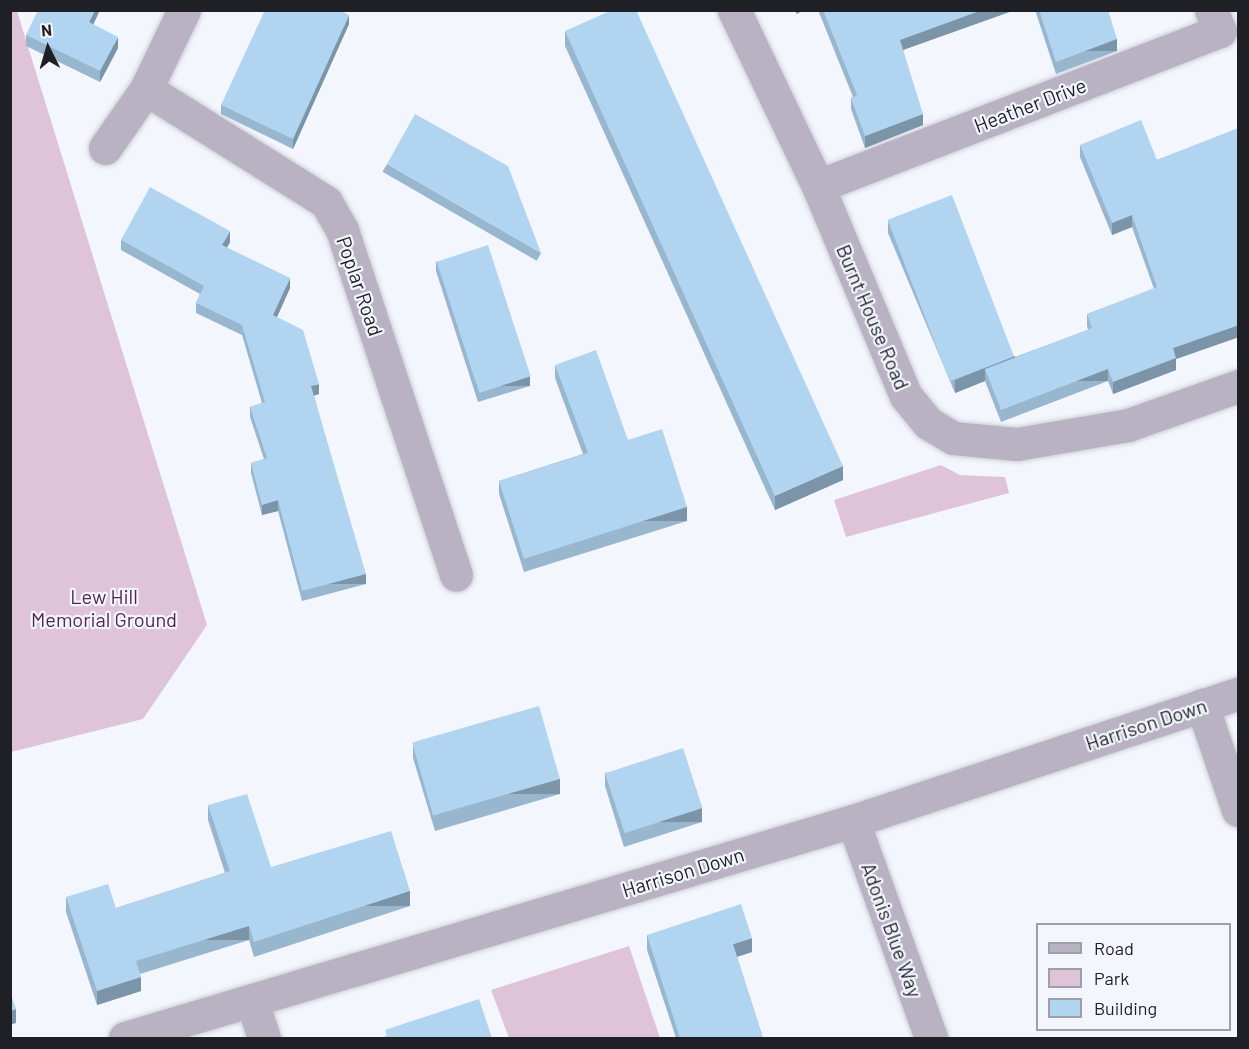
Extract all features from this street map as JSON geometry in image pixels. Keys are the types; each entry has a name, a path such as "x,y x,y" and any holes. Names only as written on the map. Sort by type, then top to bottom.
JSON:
{"street":[{"path":"105,148 146,89 184,10"},
{"name":"Burnt House Road","path":"734,10 818,186 906,396 928,423 953,438 1017,444 1128,425 1239,386"},
{"name":"Heather Drive","path":"818,186 1220,31 1211,10"},
{"name":"Poplar Road","path":"146,89 326,202 342,230 456,574"},
{"name":"Harrison Down","path":"125,1038 854,821 1239,694"},
{"path":"1202,705 1239,810"},
{"name":"Adonis Blue Way","path":"854,821 930,1038"},
{"path":"252,1000 264,1038"}],"green space":[{"name":"Lew Hill Memorial Ground","path":"10,11 17,11 207,625 143,719 11,752"},
{"path":"941,465 960,475 1005,477 1009,493 846,537 834,500"},
{"path":"629,946 660,1038 509,1038 491,990"}],"building":[{"path":"38,10 95,10 89,22 118,37 100,71 26,35"},
{"path":"265,10 340,10 349,15 293,139 221,105"},
{"path":"612,10 636,10 843,466 775,496 565,31"},
{"path":"823,10 982,10 900,40 923,114 865,136 851,98 857,95"},
{"path":"1039,10 1108,10 1117,39 1056,62"},
{"path":"415,114 508,166 541,253 387,164"},
{"path":"1141,120 1157,160 1239,128 1239,325 1173,348 1176,358 1113,382 1108,369 1001,410 985,369 1092,328 1087,314 1157,287 1132,215 1112,223 1080,145"},
{"path":"150,187 230,231 222,245 290,278 273,315 303,330 319,384 311,386 366,574 302,591 278,500 262,505 251,463 267,458 250,407 265,402 242,325 196,303 204,286 121,240"},
{"path":"952,195 1014,357 950,381 888,220"},
{"path":"488,245 531,376 479,393 437,262"},
{"path":"596,350 628,440 662,429 687,507 524,559 499,481 588,453 555,365"},
{"path":"539,706 560,779 433,815 412,742"},
{"path":"683,748 702,808 624,833 605,773"},
{"path":"247,794 271,867 391,831 410,891 254,942 249,926 136,961 141,977 97,991 66,897 108,884 116,908 230,871 208,805"},
{"path":"741,904 752,938 733,944 763,1038 680,1038 647,935"},
{"path":"10,991 16,1009 10,1011"},
{"path":"479,999 492,1038 380,1038 387,1036 385,1030"}]}
